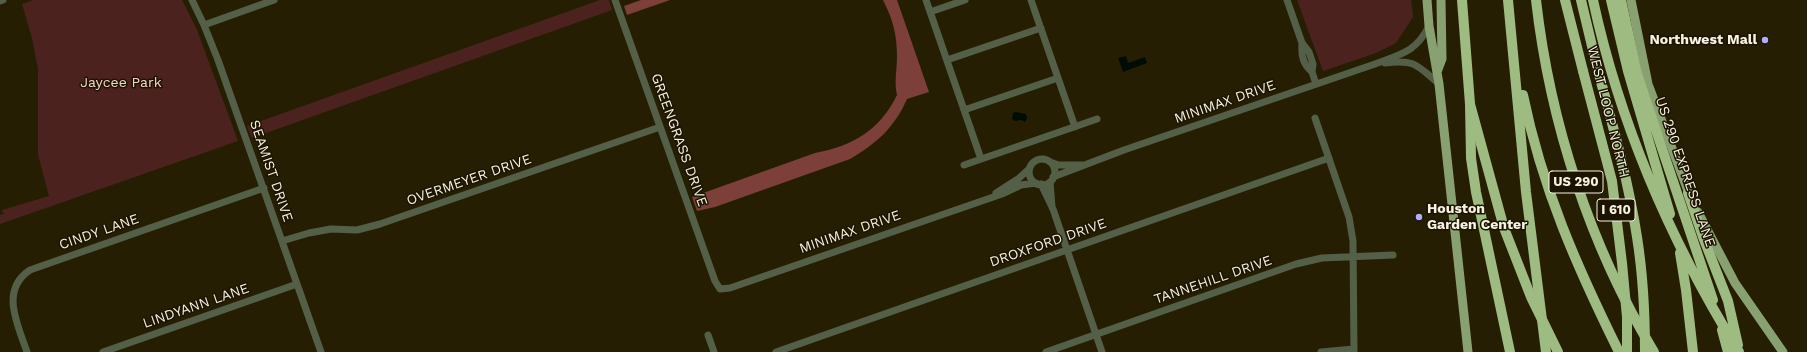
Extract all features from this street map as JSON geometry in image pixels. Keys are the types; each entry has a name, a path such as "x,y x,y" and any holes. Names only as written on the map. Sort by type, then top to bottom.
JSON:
{"highway":[{"path":"1462,0 1470,104 1472,158 1476,192 1510,352"},
{"path":"1508,0 1528,213 1546,352"},
{"name":"US 290","path":"1536,0 1550,88 1574,175 1595,234 1614,275 1654,352"},
{"name":"WEST LOOP NORTH","path":"1565,0 1612,181 1627,316 1627,352"},
{"path":"1581,0 1628,187 1643,280 1645,352"},
{"path":"1593,0 1610,64 1636,147 1667,219 1694,273 1740,352"},
{"path":"1611,0 1628,70 1677,240 1686,290 1693,352"},
{"name":"US 290 EXPRESS LANE","path":"1621,0 1637,74 1704,269 1728,352"},
{"name":"US 290","path":"1513,50 1531,135 1547,185 1581,275 1619,352"},
{"path":"1470,104 1511,246 1531,298 1558,352"},
{"path":"1688,193 1703,237 1728,301 1740,352"}],"main road":[{"path":"1427,0 1429,26 1439,84 1468,352"},
{"path":"1437,72 1442,59 1441,0"},
{"path":"1631,0 1648,84 1688,193 1735,283 1780,350"}],"street":[{"name":"SEAMIST DRIVE","path":"192,0 204,25 264,188 321,352"},
{"path":"204,25 274,0"},
{"name":"GREENGRASS DRIVE","path":"615,0 715,281 720,289"},
{"path":"926,0 981,159"},
{"path":"930,12 965,0"},
{"path":"1031,0 1075,127"},
{"path":"1287,0 1302,43 1309,52 1313,64 1312,72 1316,84"},
{"name":"MINIMAX DRIVE","path":"1051,179 1079,169 1084,165 1375,64 1410,50 1418,44 1429,26"},
{"path":"947,60 1040,28"},
{"name":"MINIMAX DRIVE","path":"1375,64 1408,61 1423,70 1439,84"},
{"path":"964,110 1058,78"},
{"path":"1315,118 1349,217 1353,241 1354,351 1321,352"},
{"path":"964,165 1096,119"},
{"name":"OVERMEYER DRIVE","path":"282,241 314,232 331,230 357,230 380,224 660,127"},
{"name":"DROXFORD DRIVE","path":"776,352 1329,158"},
{"path":"1052,209 1051,179 1054,169 1050,162 1043,159 1037,160 1029,169 1030,177 1039,184 1052,209 1102,352"},
{"name":"MINIMAX DRIVE","path":"1050,162 1059,165 1078,163 1084,165"},
{"name":"MINIMAX DRIVE","path":"987,198 1018,179 1029,169"},
{"path":"1039,184 1051,179"},
{"name":"MINIMAX DRIVE","path":"720,289 730,288 1002,194 1021,185 1039,184"},
{"name":"CINDY LANE","path":"27,352 12,310 10,298 15,282 23,274 30,270 264,188"},
{"name":"TANNEHILL DRIVE","path":"1046,352 1296,264 1322,258 1393,255"},
{"name":"LINDYANN LANE","path":"103,352 297,284"},
{"path":"708,335 714,352"}],"green space":[{"name":"Jaycee Park","path":"34,0 182,0 197,30 238,141 0,224 0,215 4,214 2,210 49,196 38,155 38,69 32,38 22,4"},
{"path":"600,0 609,0 612,10 252,138 247,126"},
{"path":"1297,0 1411,0 1413,17 1396,43 1376,53 1323,71"}],"shaded area":[{"path":"641,0 670,0 627,15 624,6"},
{"path":"883,0 897,0 929,92 907,99 897,118 884,134 850,159 715,207 697,211 692,197 815,153 841,146 864,134 874,127 882,118 897,95 897,49 895,34 892,21"},
{"path":"1126,56 1128,63 1145,57 1147,63 1123,72 1118,58"},
{"path":"1016,112 1026,114 1027,118 1025,122 1021,120 1015,121 1012,119 1013,113"}],"place":[{"name":"Northwest Mall","path":"1765,40"},
{"name":"Houston Garden Center","path":"1419,217"}]}
